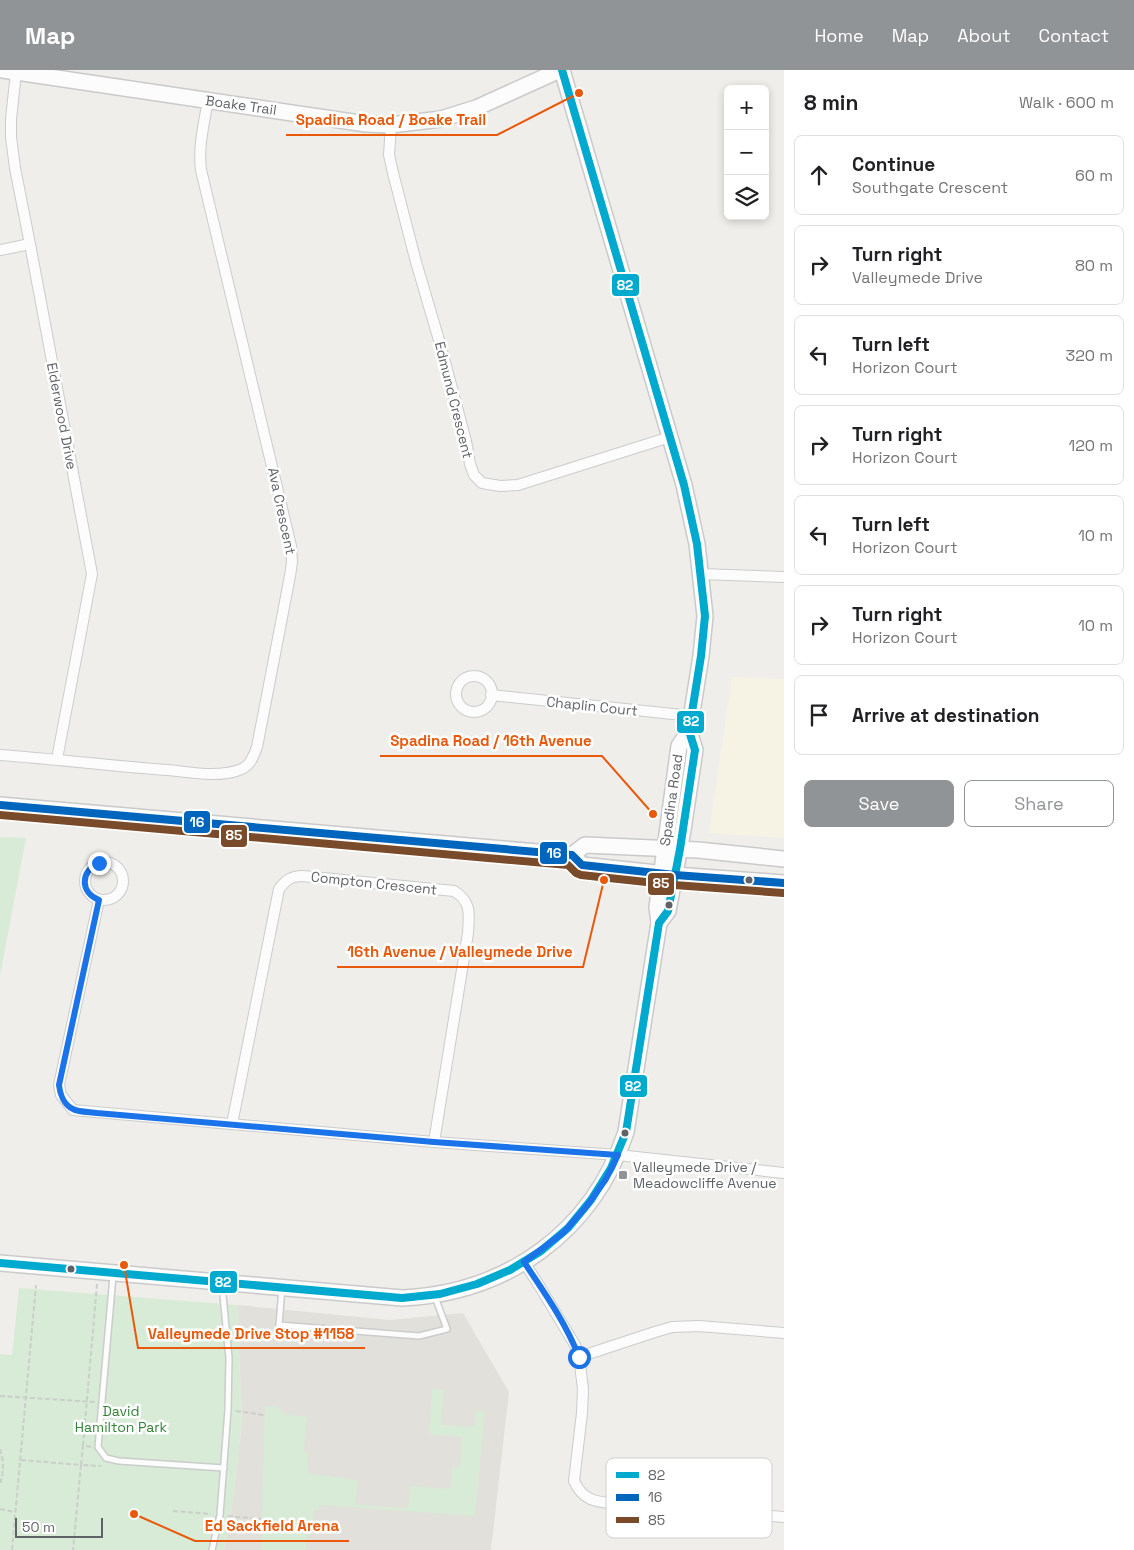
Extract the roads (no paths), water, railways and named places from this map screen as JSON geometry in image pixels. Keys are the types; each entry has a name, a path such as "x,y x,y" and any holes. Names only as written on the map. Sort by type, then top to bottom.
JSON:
{"street":[{"name":"Boake Trail","path":"10,71 366,124 391,125 441,119 476,108 561,70"},
{"name":"Spadina Road","path":"0,1263 402,1298 434,1295 459,1290 490,1280 524,1262 563,1233 586,1207 606,1179 618,1155 626,1132 659,923 657,907 668,874 695,750 690,732 705,616 697,544 684,485 561,70"},
{"name":"Elderwood Drive","path":"10,71 11,136 15,168 92,574 57,759"},
{"name":"Ava Crescent","path":"0,754 228,774 242,770 251,762 257,747 290,576 292,562 291,546 201,170 201,145 208,100"},
{"name":"Edmund Crescent","path":"391,125 389,155 393,173 474,475 482,483 500,486 518,484 670,437"},
{"path":"0,250 30,244"},
{"path":"701,574 784,577"},
{"name":"Chaplin Court","path":"491,695 692,716"},
{"path":"0,805 572,854 585,845 672,849 784,859"},
{"path":"572,854 582,865 784,883"},
{"name":"Compton Crescent","path":"232,1124 279,888 286,880 294,876 303,876 454,891 462,896 469,908 468,933 434,1142"},
{"path":"99,900 59,1085 61,1095 73,1110 434,1142 618,1155 784,1173"},
{"path":"524,1262 575,1345 579,1357 583,1389 574,1481 583,1496 606,1502"},
{"path":"579,1357 672,1327 699,1326 784,1333"}],"lane":[{"path":"105,1272 99,1448 106,1458 120,1461 224,1468"},
{"path":"212,1550 220,1515 228,1410 229,1358 222,1282"},
{"path":"282,1288 278,1325 420,1336 447,1329 434,1295"}],"place":[{"name":"Spadina Road / Boake Trail","path":"579,93"},
{"name":"Spadina Road / 16th Avenue","path":"653,814"},
{"name":"16th Avenue / Valleymede Drive","path":"604,880"},
{"name":"Valleymede Drive / Meadowcliffe Avenue","path":"623,1175"},
{"name":"Valleymede Drive Stop #1158","path":"124,1265"},
{"name":"Ed Sackfield Arena","path":"134,1514"}],"park label":[{"name":"David Hamilton Park","path":"121,1419"}]}
